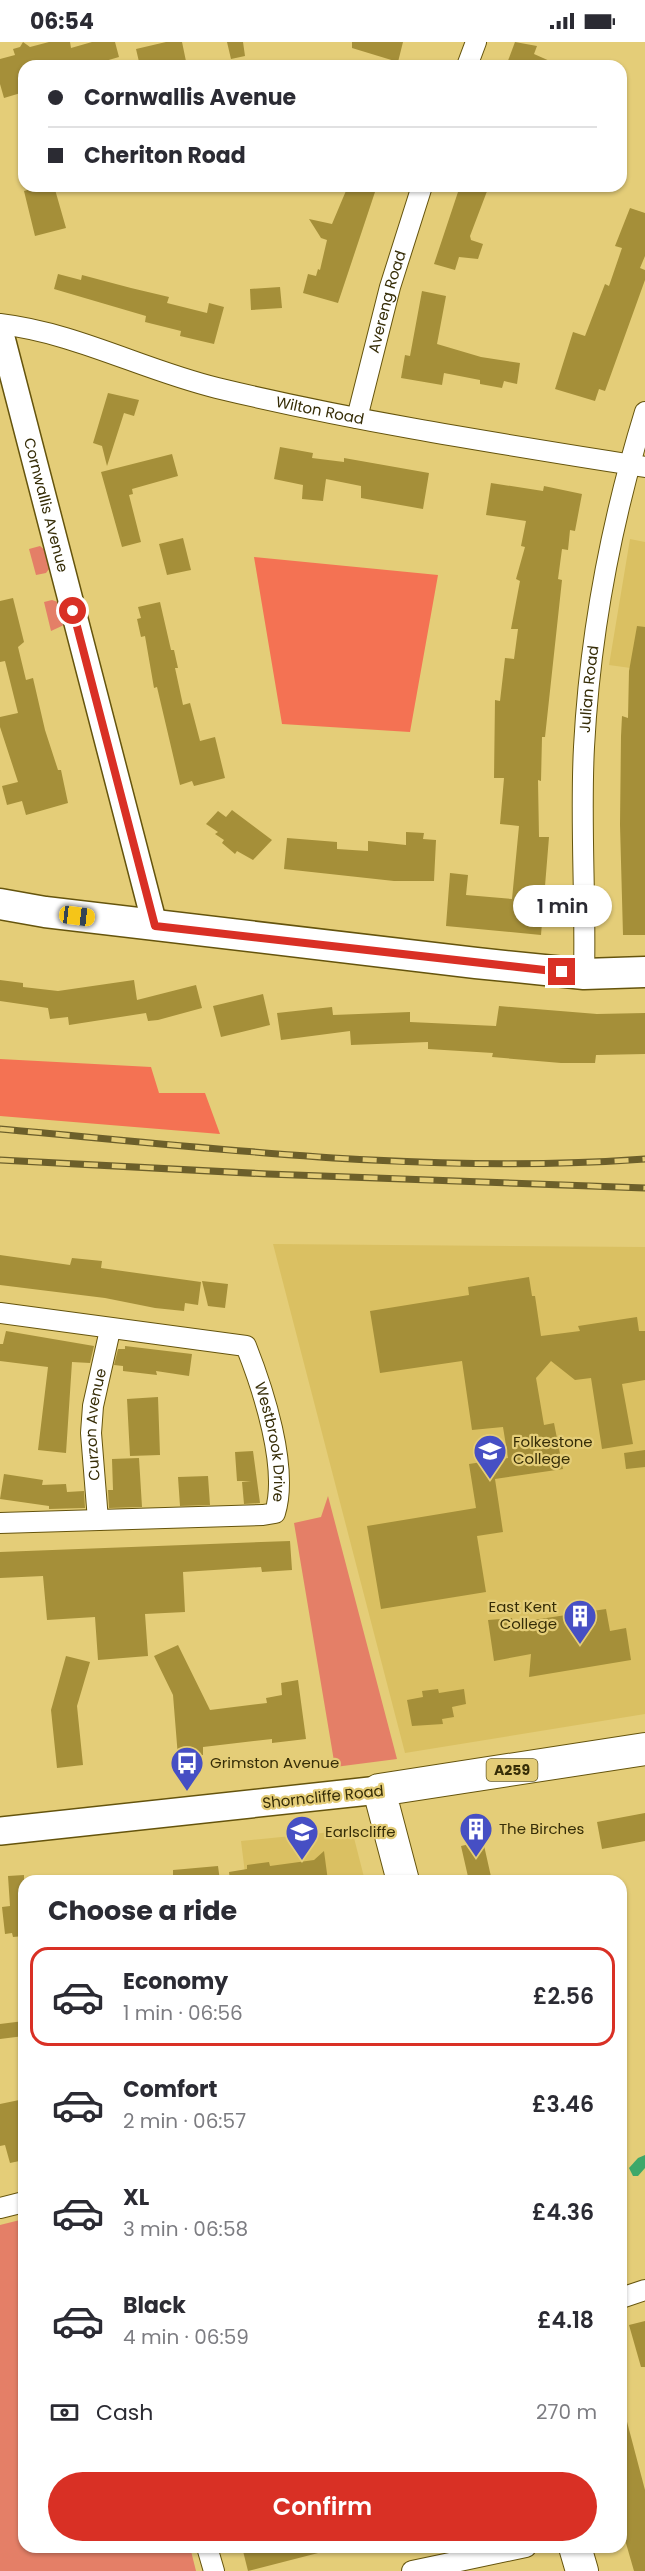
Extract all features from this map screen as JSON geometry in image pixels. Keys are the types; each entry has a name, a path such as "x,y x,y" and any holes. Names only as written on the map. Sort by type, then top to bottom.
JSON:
{"highway":[{"name":"Shorncliffe Road","path":"379,1790 645,1749"},
{"path":"379,1790 401,1875"},
{"path":"577,2553 582,2571"}],"main road":[{"path":"0,904 155,926 584,974 645,972"},
{"name":"Shorncliffe Road","path":"0,1831 379,1790"}],"street":[{"path":"469,60 476,42"},
{"name":"Avereng Road","path":"357,418 390,287 420,192"},
{"name":"Wilton Road","path":"0,326 55,334 213,387 357,418 637,465"},
{"name":"Cornwallis Avenue","path":"0,326 155,926"},
{"name":"Julian Road","path":"584,974 581,829 588,698 597,625 637,465 645,411"},
{"name":"Westbrook Drive","path":"0,1313 110,1330 246,1346 274,1435 279,1502 275,1513 263,1515 0,1523"},
{"name":"Curzon Avenue","path":"98,1520 91,1433 93,1406 110,1330"},
{"path":"0,2208 18,2204"},
{"path":"627,2296 645,2290"},
{"path":"208,2553 213,2571"},
{"path":"412,2571 498,2553"}],"shaded area":[{"path":"630,539 645,542 645,670 609,665"},
{"path":"40,546 45,550 49,569 46,573 36,575 29,549"},
{"path":"254,557 438,575 410,732 282,724"},
{"path":"52,600 58,602 64,625 51,631 44,602"},
{"path":"0,1059 151,1067 159,1093 205,1093 220,1134 0,1116"},
{"name":"Folkestone College","path":"273,1244 645,1247 645,1714 405,1753"},
{"path":"328,1496 397,1759 335,1767 294,1523 321,1517"},
{"name":"Earlscliffe","path":"352,1830 363,1875 245,1875 241,1841"},
{"path":"645,2155 645,2168 638,2176 633,2176 629,2168 638,2158"},
{"path":"18,2220 18,2553 192,2553 196,2571 0,2571 0,2225"}],"building":[{"path":"23,42 30,47 49,42 70,42 71,48 92,42 115,42 119,57 109,60 18,60 18,94 4,98 0,84 0,59 15,55 13,49 20,47"},
{"path":"166,42 182,42 186,60 139,60 136,49"},
{"path":"227,42 243,42 245,56 231,59"},
{"path":"352,42 403,42 398,60 352,48"},
{"path":"515,42 537,46 534,54 548,60 508,60"},
{"path":"24,192 56,192 66,228 35,236"},
{"path":"345,192 375,192 338,303 303,293 308,274 316,276 318,269 320,270 327,240 321,238 309,219 332,224"},
{"path":"458,192 487,192 470,236 471,240 483,244 478,259 459,257 455,270 434,264"},
{"path":"630,208 645,213 645,256 640,268 645,270 645,280 605,391 599,389 595,401 555,389 573,332 585,336 605,284 609,286 622,248 615,246"},
{"path":"58,274 81,280 82,275 169,297 167,303 207,313 209,303 224,307 214,344 180,336 181,331 145,322 146,316 54,289"},
{"path":"280,287 282,308 251,310 250,289"},
{"path":"422,291 446,296 437,344 481,357 520,363 517,384 504,381 502,388 480,384 480,380 444,373 442,385 401,378 405,355 410,356"},
{"path":"108,393 139,400 134,416 124,413 107,466 102,446 93,443"},
{"path":"280,447 313,453 312,458 344,462 344,458 429,473 423,509 361,498 361,486 326,479 323,501 302,499 303,485 274,479"},
{"path":"172,454 178,476 132,489 133,494 129,495 141,542 122,547 101,472"},
{"path":"491,483 543,491 544,486 582,494 575,531 570,530 568,550 562,549 558,579 562,580 545,737 542,737 541,781 538,780 539,837 549,837 541,935 446,926 450,873 468,875 466,895 512,899 519,826 500,824 504,778 494,778 495,700 500,701 505,658 514,659 518,629 511,629 520,581 516,579 525,547 521,546 526,521 486,515"},
{"path":"183,538 191,570 167,575 159,544"},
{"path":"13,598 24,642 18,647 26,680 33,678 45,730 58,770 61,770 68,803 26,815 22,801 7,805 2,786 18,782 0,727 0,717 18,713 5,661 0,662 0,601"},
{"path":"160,602 171,650 174,650 178,668 175,668 183,705 190,703 200,741 215,737 225,778 194,786 192,781 180,785 157,687 154,688 145,636 141,637 137,619 141,618 138,607"},
{"path":"637,626 645,627 645,935 623,935 620,825 621,736 622,716 628,718 629,671"},
{"path":"232,810 272,840 253,860 237,851 235,854 222,843 224,840 215,834 218,832 206,824 218,811 226,817"},
{"path":"406,832 424,833 423,839 436,840 434,881 394,881 284,869 287,838 337,842 337,849 368,851 368,841 406,845"},
{"path":"0,980 23,983 23,987 58,991 134,980 137,1000 196,985 202,1008 158,1020 148,1021 146,1013 69,1025 68,1017 50,1019 48,1008 0,1001"},
{"path":"263,994 270,1025 221,1037 213,1006"},
{"path":"499,1006 597,1014 645,1013 645,1054 596,1055 595,1063 561,1063 492,1057 493,1053 428,1049 428,1042 351,1045 350,1031 281,1040 277,1013 332,1007 333,1015 410,1012 410,1022 496,1026"},
{"path":"0,1255 70,1265 72,1258 102,1261 101,1268 201,1282 198,1305 185,1303 184,1311 105,1298 0,1285"},
{"path":"529,1277 532,1296 535,1296 541,1336 580,1331 578,1326 637,1317 639,1331 645,1331 645,1380 622,1384 633,1444 602,1449 591,1378 575,1380 551,1361 536,1378 544,1425 554,1423 563,1469 495,1479 503,1532 477,1536 486,1592 381,1609 367,1526 476,1508 469,1464 508,1458 503,1427 472,1430 462,1361 380,1373 370,1311 469,1295 468,1287"},
{"path":"202,1281 228,1284 225,1308 208,1306"},
{"path":"6,1331 94,1346 90,1363 72,1362 66,1453 38,1450 48,1367 0,1361 0,1344 3,1344"},
{"path":"125,1346 192,1354 189,1376 156,1371 157,1375 123,1371 123,1366 114,1365 118,1349 125,1349"},
{"path":"158,1397 160,1455 130,1456 127,1399"},
{"path":"645,1450 645,1467 626,1469 624,1453"},
{"path":"253,1451 260,1503 244,1504 242,1482 251,1481 237,1481 235,1452"},
{"path":"139,1458 142,1507 109,1508 108,1490 113,1490 112,1459"},
{"path":"4,1474 43,1480 42,1485 66,1484 67,1492 84,1491 85,1508 49,1509 49,1506 0,1499"},
{"path":"208,1476 210,1505 180,1506 178,1477"},
{"path":"290,1541 292,1570 262,1572 261,1567 183,1572 185,1612 145,1614 148,1656 98,1660 95,1617 47,1620 43,1576 0,1578 0,1552"},
{"name":"East Kent College","path":"606,1609 610,1631 626,1628 631,1660 529,1677 531,1654 494,1661 488,1620 512,1618 513,1623"},
{"path":"178,1645 210,1710 267,1703 266,1698 282,1695 281,1683 298,1680 306,1739 272,1743 272,1739 203,1747 203,1755 178,1757 173,1695 154,1656"},
{"path":"66,1656 90,1662 77,1706 83,1765 57,1768 51,1710"},
{"path":"438,1689 439,1693 464,1689 466,1704 452,1707 454,1717 442,1719 443,1724 412,1726 407,1700 423,1697 422,1691"},
{"path":"645,1813 645,1841 602,1849 597,1822"},
{"name":"The Birches","path":"483,1841 491,1875 468,1875 461,1846"},
{"name":"Earlscliffe","path":"324,1851 327,1875 229,1875 229,1872 247,1869 247,1865 269,1862 270,1866 314,1860"},
{"path":"218,1866 219,1875 173,1875 173,1870"},
{"path":"18,1875 18,1937 13,1937 12,1933 5,1934 2,1907 10,1906 8,1876"},
{"path":"18,2022 18,2037 0,2039 0,2024"},
{"path":"18,2100 18,2161 10,2163 5,2145 0,2146 0,2104"},
{"path":"645,2321 645,2367 641,2367 629,2325"},
{"path":"627,2422 645,2490 645,2571 634,2571 627,2547"},
{"path":"244,2553 318,2553 248,2571"}],"railway":[{"path":"0,1129 241,1151 402,1162 483,1164 645,1159"},
{"path":"0,1160 268,1174 645,1188"}],"place":[{"name":"Folkestone College","path":"490,1480"},
{"name":"East Kent College","path":"580,1645"},
{"name":"Grimston Avenue","path":"187,1792"},
{"name":"The Birches","path":"476,1858"},
{"name":"Earlscliffe","path":"302,1861"}],"route":[{"path":"73,611 155,926 562,972"}]}
